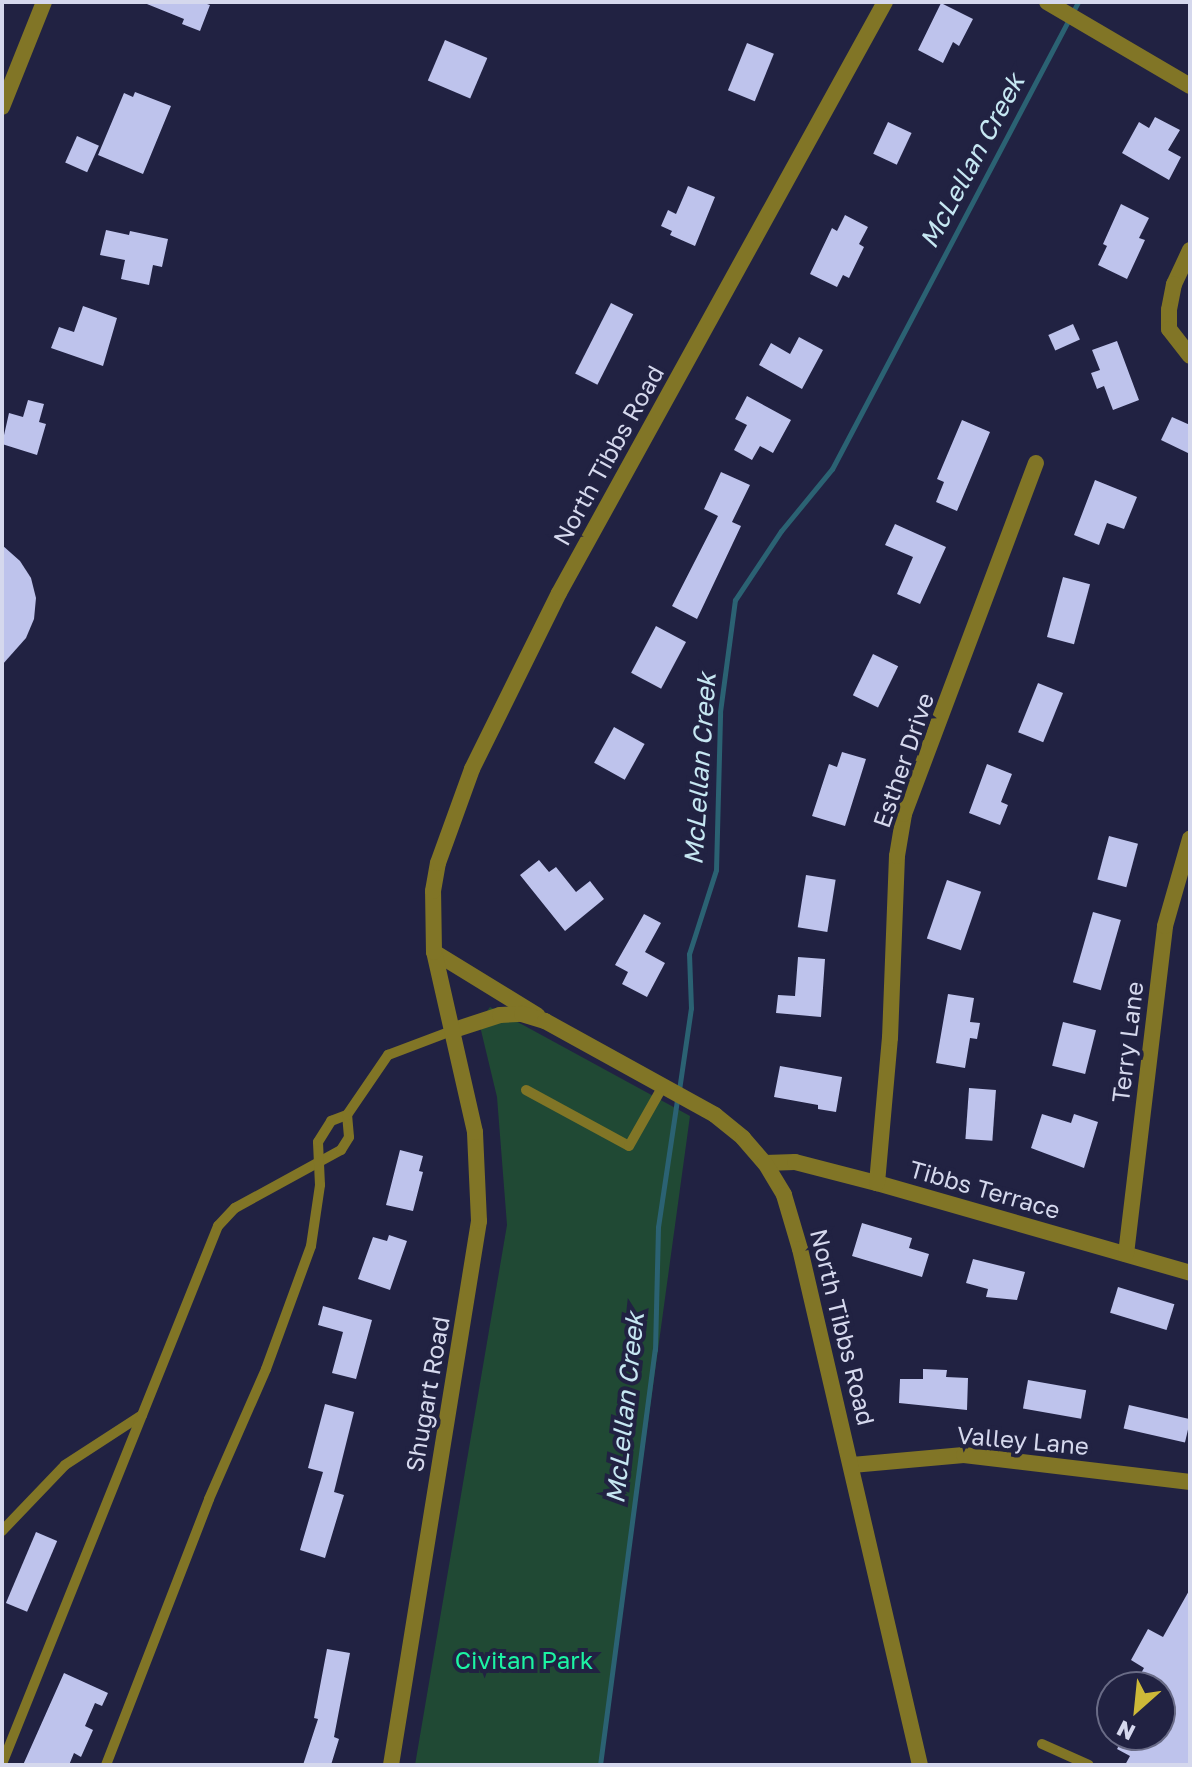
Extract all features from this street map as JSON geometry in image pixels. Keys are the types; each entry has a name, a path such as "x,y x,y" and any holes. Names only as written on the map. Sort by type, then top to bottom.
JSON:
{"street":[{"path":"2,107 44,2"},
{"name":"North Tibbs Road","path":"545,1021 522,1014 500,1015 454,1030 434,952 433,891 438,863 472,769 559,593 885,2"},
{"path":"1047,2 1190,86"},
{"path":"1190,250 1174,284 1169,329 1190,356"},
{"name":"Esther Drive","path":"877,1183 890,1038 896,870 904,814 1036,463"},
{"name":"Terry Lane","path":"1126,1254 1165,926 1190,839"},
{"name":"North Tibbs Road","path":"434,952 506,993 545,1021 715,1115 743,1138 765,1163 784,1195 800,1249 920,1765"},
{"name":"Shugart Road","path":"391,1765 479,1221 475,1132 454,1030"},
{"name":"Tibbs Terrace","path":"765,1163 795,1162 877,1183 1190,1273"},
{"name":"Valley Lane","path":"852,1465 964,1455 1190,1482"}],"lane":[{"path":"106,1765 209,1499 266,1369 311,1246 321,1162 318,1142 331,1121 347,1115 388,1055 454,1030"},
{"path":"526,1090 629,1146 665,1087"},
{"path":"2,1764 218,1226 235,1208 341,1150 349,1137 347,1115"},
{"path":"2,1531 65,1465 143,1414"},
{"path":"1042,1744 1089,1765"}],"green space":[{"name":"Civitan Park","path":"490,1007 690,1116 601,1765 415,1765 507,1225 497,1097 479,1022"}],"building":[{"path":"142,2 201,2 210,5 200,31 182,24 184,19"},
{"path":"941,3 973,19 959,46 953,42 943,63 918,50"},
{"path":"445,40 487,58 470,98 428,81"},
{"path":"747,43 774,54 755,101 728,90"},
{"path":"135,92 171,106 143,174 98,155 124,93 133,97"},
{"path":"1155,117 1180,130 1168,150 1181,157 1169,180 1122,153 1139,122 1149,128"},
{"path":"888,122 912,133 897,165 873,154"},
{"path":"77,136 99,146 87,172 65,162"},
{"path":"688,186 715,197 695,246 670,235 672,231 661,226 668,210 676,214"},
{"path":"1121,204 1149,218 1139,238 1145,240 1127,279 1098,265 1107,246 1103,244"},
{"path":"845,215 868,227 859,244 864,247 849,278 843,275 837,287 810,274 832,228 837,231"},
{"path":"106,230 129,235 130,231 168,239 162,267 153,265 149,285 121,279 125,260 100,255"},
{"path":"611,303 633,314 597,385 575,373"},
{"path":"83,306 117,318 103,366 51,348 59,327 74,332"},
{"path":"1073,324 1080,340 1055,351 1048,335"},
{"path":"799,337 823,350 802,389 759,365 771,343 790,354"},
{"path":"1117,341 1139,400 1113,410 1104,386 1097,389 1091,373 1100,370 1092,350"},
{"path":"747,396 791,420 773,453 760,446 752,460 734,450 747,425 735,419"},
{"path":"28,400 44,404 39,422 46,424 37,455 2,444 9,413 23,417"},
{"path":"1172,417 1190,425 1190,454 1161,440"},
{"path":"962,420 990,432 957,511 936,502 944,482 937,479"},
{"path":"721,472 750,485 732,522 741,526 697,619 672,606 718,516 704,509"},
{"path":"1095,480 1137,497 1124,529 1107,523 1099,545 1074,535"},
{"path":"895,524 946,547 920,604 897,594 913,557 885,545"},
{"path":"2,545 20,561 31,578 36,598 34,619 26,638 2,665"},
{"path":"1063,577 1090,584 1074,644 1047,637"},
{"path":"656,626 686,642 661,689 631,673"},
{"path":"873,654 898,666 878,708 853,695"},
{"path":"1038,683 1063,693 1043,742 1018,732"},
{"path":"614,727 645,744 625,780 594,763"},
{"path":"842,752 866,759 845,826 812,816 829,764 837,767"},
{"path":"987,764 1012,774 1001,802 1008,805 1000,825 969,813"},
{"path":"1109,836 1138,844 1126,887 1097,879"},
{"path":"539,860 549,872 556,867 576,892 590,881 604,899 565,931 520,875"},
{"path":"806,875 836,880 827,932 798,927"},
{"path":"947,880 981,892 961,950 927,939"},
{"path":"1093,912 1121,920 1101,990 1073,982"},
{"path":"644,914 661,923 645,952 665,963 647,997 622,984 628,972 615,965"},
{"path":"798,957 825,959 821,1017 776,1013 778,995 795,996"},
{"path":"948,994 974,998 970,1022 980,1023 977,1039 970,1038 965,1068 936,1063"},
{"path":"1063,1022 1096,1030 1085,1074 1052,1066"},
{"path":"780,1066 842,1077 836,1112 818,1109 818,1105 774,1097"},
{"path":"969,1088 996,1090 992,1141 965,1139"},
{"path":"1042,1114 1071,1123 1074,1114 1098,1122 1084,1168 1031,1148"},
{"path":"400,1150 423,1156 419,1171 423,1172 413,1211 386,1205"},
{"path":"862,1223 912,1238 909,1248 929,1254 922,1277 852,1256"},
{"path":"389,1235 407,1241 390,1290 358,1279 373,1237 387,1241"},
{"path":"973,1259 1025,1272 1017,1300 986,1297 988,1289 966,1283"},
{"path":"1118,1287 1174,1304 1167,1330 1110,1313"},
{"path":"323,1306 372,1320 356,1379 332,1373 343,1332 318,1325"},
{"path":"923,1369 947,1370 946,1377 968,1378 967,1410 899,1403 900,1379 923,1379"},
{"path":"1028,1380 1086,1390 1081,1419 1023,1409"},
{"path":"325,1404 354,1412 334,1492 344,1495 325,1558 300,1550 323,1472 308,1468"},
{"path":"1129,1405 1190,1419 1185,1443 1124,1428"},
{"path":"36,1532 57,1541 27,1612 6,1603"},
{"path":"1190,1589 1190,1765 1125,1765 1130,1756 1121,1751 1176,1751 1176,1671 1142,1671 1144,1668 1131,1660 1148,1629 1163,1637"},
{"path":"327,1649 350,1653 334,1737 339,1739 331,1765 303,1765 318,1719 314,1718"},
{"path":"64,1673 108,1693 102,1706 95,1703 85,1726 93,1730 81,1757 74,1753 69,1765 23,1765"}],"waterway":[{"name":"McLellan Creek","path":"679,1090 691,1008 689,954 716,870 720,712 735,600 781,531 832,469 1078,2"},
{"name":"McLellan Creek","path":"600,1765 655,1350 658,1227 677,1100"}]}
